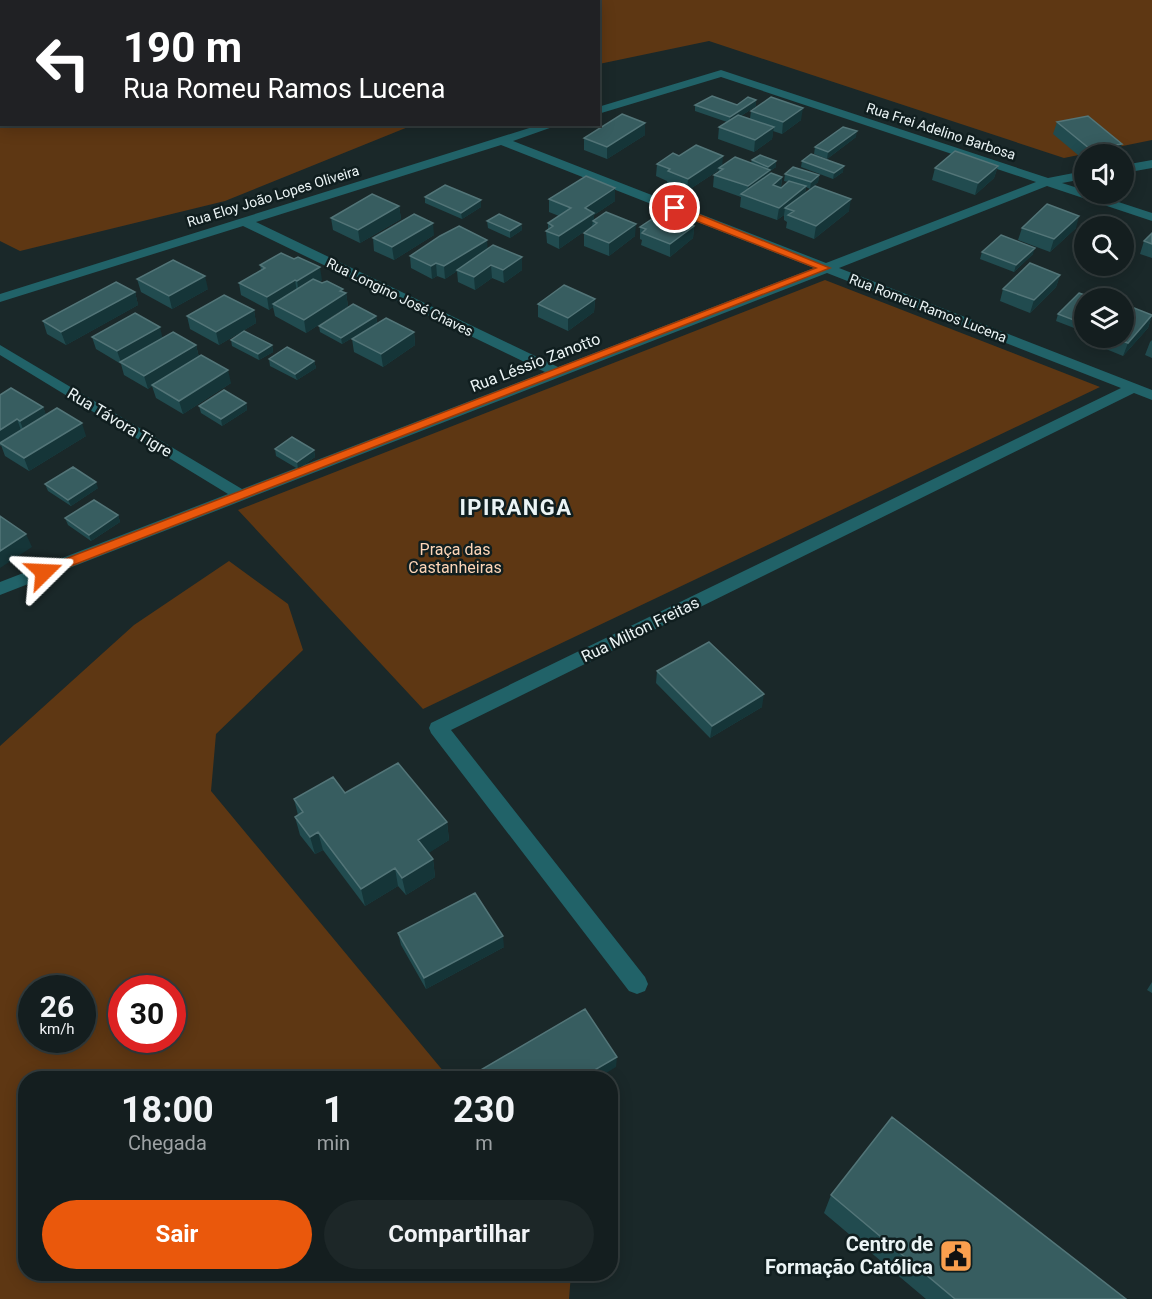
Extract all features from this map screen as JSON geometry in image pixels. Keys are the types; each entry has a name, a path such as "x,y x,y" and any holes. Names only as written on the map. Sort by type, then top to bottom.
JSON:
{"street":[{"name":"Rua Frei Adelino Barbosa","path":"600,110 721,73 1152,217"},
{"name":"Rua Eloy João Lopes Oliveira","path":"0,298 550,126"},
{"name":"Rua Romeu Ramos Lucena","path":"502,141 1152,395"},
{"path":"1134,167 1152,164"},
{"name":"Rua Léssio Zanotto","path":"0,589 1047,182 1074,177"},
{"name":"Rua Longino José Chaves","path":"243,222 557,372"},
{"name":"Rua Távora Tigre","path":"0,349 241,495"},
{"name":"Rua Milton Freitas","path":"637,984 438,728 1133,388"}],"green space":[{"path":"600,0 1152,0 1152,140 1132,144 1074,144 1074,156 1064,158 709,41 600,64"},
{"path":"0,126 411,126 225,201 20,251 0,241"},
{"name":"Praça das Castanheiras","path":"825,280 1100,387 423,709 238,510"},
{"path":"229,561 288,604 303,650 216,734 211,791 443,1071 18,1071 18,1281 570,1281 569,1299 0,1299 0,746 134,625"}],"building":[{"path":"712,96 737,105 748,97 756,100 730,117 695,105"},
{"path":"771,97 803,108 783,122 751,111"},
{"path":"622,114 645,123 607,147 584,138"},
{"path":"738,115 774,127 755,140 719,127"},
{"path":"1088,116 1122,144 1084,144 1057,122"},
{"path":"843,127 857,131 828,152 815,147"},
{"path":"696,145 723,156 688,179 657,164 673,153 679,156"},
{"path":"955,151 998,166 978,183 935,168"},
{"path":"811,154 844,166 834,173 802,161"},
{"path":"760,155 776,161 768,167 752,160"},
{"path":"735,157 770,170 748,186 714,175 723,169 719,168"},
{"path":"793,167 819,175 811,182 785,174"},
{"path":"771,173 782,177 773,185 781,188 789,181 806,186 779,208 741,194"},
{"path":"586,176 615,188 585,208 594,213 559,236 546,231 553,226 548,223 571,208 549,199"},
{"path":"445,185 481,200 461,213 425,197"},
{"path":"815,186 851,199 816,226 788,215 794,211 785,208"},
{"path":"372,194 399,206 358,230 331,218"},
{"path":"1047,204 1079,216 1074,216 1074,221 1054,239 1022,228"},
{"path":"606,212 636,224 609,243 584,233 597,223 593,221"},
{"path":"661,213 694,226 670,244 642,233 646,229 640,227"},
{"path":"414,214 433,223 392,247 373,238"},
{"path":"499,214 521,224 510,231 487,221"},
{"path":"459,226 487,240 444,266 436,263 431,266 410,256 440,236"},
{"path":"1152,233 1152,244 1144,241"},
{"path":"1001,235 1035,248 1016,265 982,252"},
{"path":"493,245 522,257 503,270 491,265 474,277 457,270"},
{"path":"281,253 294,259 298,257 320,267 267,297 239,283 265,268 260,265"},
{"path":"173,260 205,276 169,296 137,279"},
{"path":"1030,263 1060,275 1034,300 1003,289"},
{"path":"313,279 322,283 327,281 346,293 304,320 273,304"},
{"path":"116,282 135,292 61,332 43,321"},
{"path":"564,285 595,299 568,318 538,304"},
{"path":"224,295 254,310 216,332 187,316"},
{"path":"1074,298 1074,320 1058,314"},
{"path":"353,304 376,316 341,338 319,326"},
{"path":"1134,308 1152,315 1134,336"},
{"path":"135,313 160,327 117,351 92,337"},
{"path":"386,318 414,332 381,354 352,339"},
{"path":"244,331 272,345 258,354 231,340"},
{"path":"173,332 196,345 144,376 120,362"},
{"path":"287,347 314,361 295,374 269,359"},
{"path":"201,355 228,370 179,401 152,385"},
{"path":"11,388 43,407 0,430 0,395"},
{"path":"224,390 246,403 221,419 199,406"},
{"path":"57,408 82,423 24,458 0,443"},
{"path":"292,437 314,450 297,462 275,449"},
{"path":"73,467 96,482 68,500 45,484"},
{"path":"94,500 118,515 89,535 65,518"},
{"path":"0,516 26,534 0,551"},
{"path":"709,642 764,694 712,726 657,671"},
{"path":"398,763 447,822 418,840 433,859 402,878 395,868 361,889 318,832 310,837 295,817 303,812 294,799 333,777 345,793"},
{"path":"475,893 503,936 424,978 398,933"},
{"path":"585,1009 617,1057 593,1071 479,1071"},
{"name":"Centro de Formação Católica","path":"892,1117 1126,1299 955,1299 831,1195"}],"place":[{"name":"Centro de Formação Católica","path":"956,1256"}],"district":[{"name":"IPIRANGA","path":"516,507"}],"route":[{"path":"44,572 825,268 675,208"}]}
